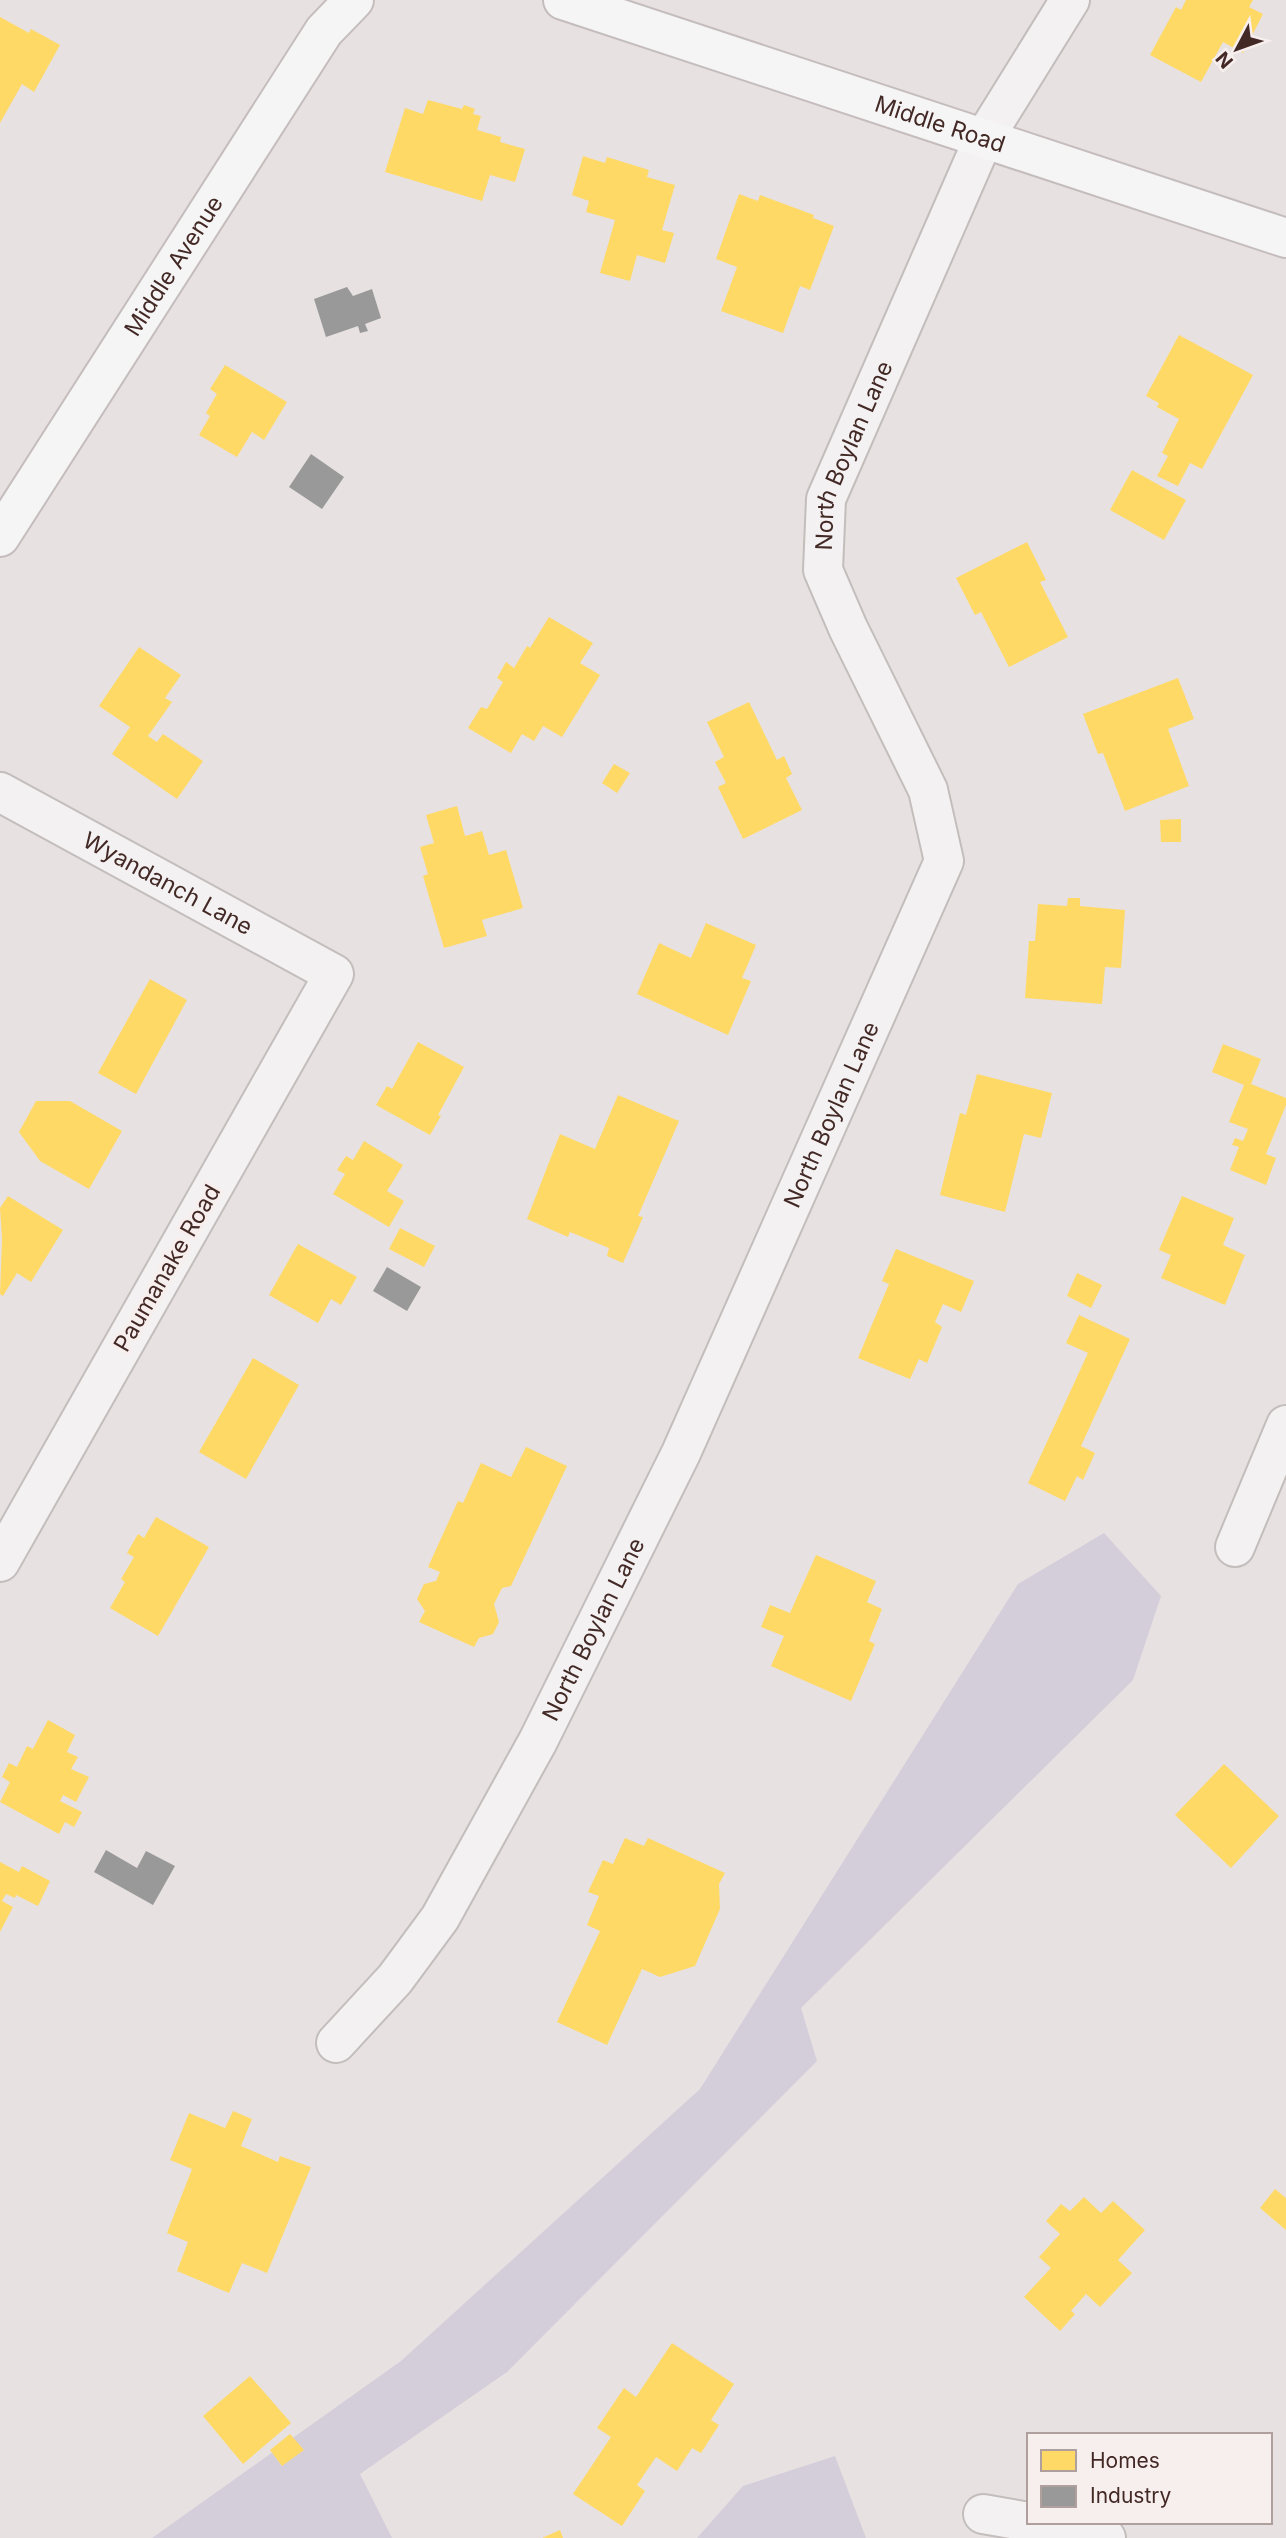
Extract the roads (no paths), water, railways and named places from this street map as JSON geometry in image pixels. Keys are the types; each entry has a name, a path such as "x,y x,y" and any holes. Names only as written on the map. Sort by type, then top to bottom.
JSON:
{"main road":[{"name":"Middle Avenue","path":"0,537 324,31 354,0"},
{"name":"Middle Road","path":"579,5 1286,238"}],"street":[{"name":"North Boylan Lane","path":"336,2043 395,1979 440,1918 538,1741 681,1453 944,861 928,790 848,628 823,570 826,499 983,140 1070,0"},
{"name":"Wyandanch Lane","path":"0,792 334,974"},
{"name":"Paumanake Road","path":"0,1562 334,974"},
{"path":"1235,1547 1286,1426"},
{"path":"983,2514 1027,2521"},
{"path":"1043,2524 1103,2534 1107,2538"}]}
